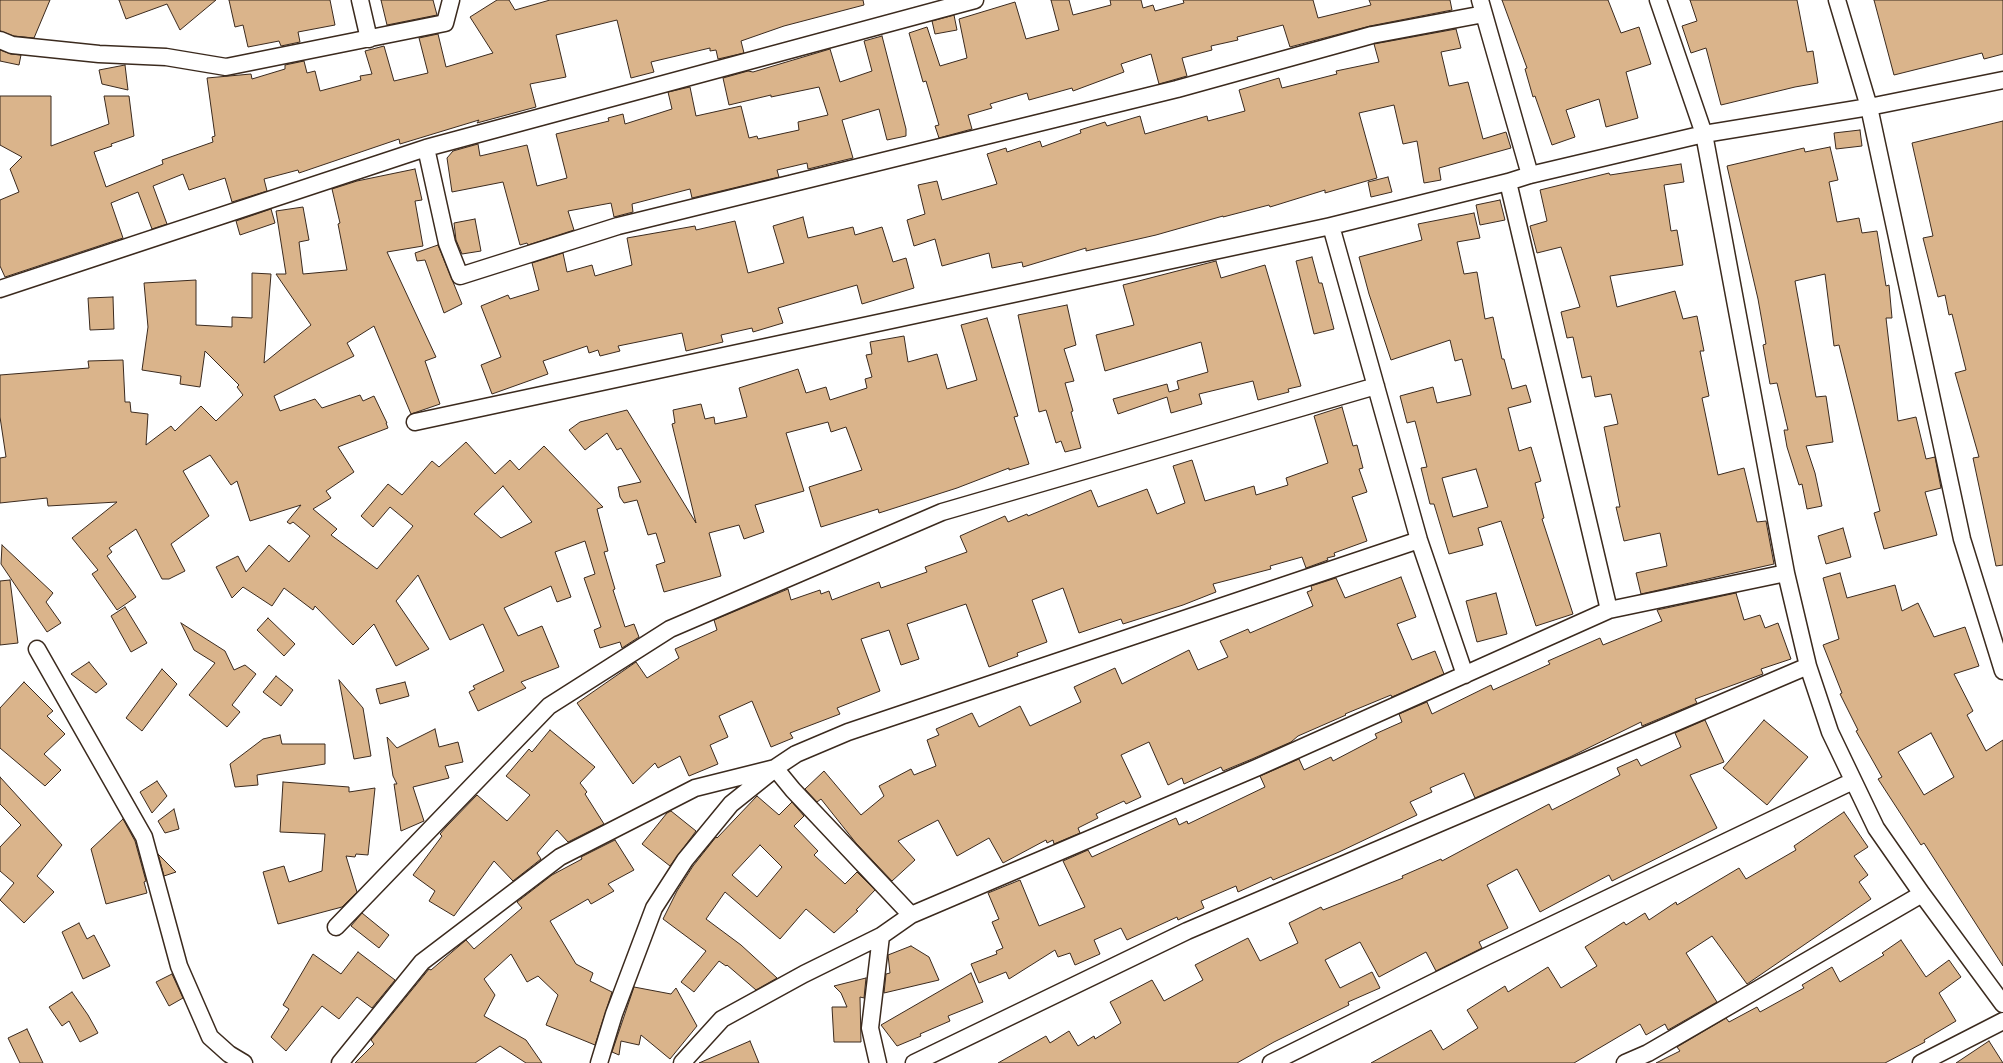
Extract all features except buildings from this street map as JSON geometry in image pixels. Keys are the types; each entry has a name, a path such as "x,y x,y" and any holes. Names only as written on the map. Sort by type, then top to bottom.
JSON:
{"street":[{"path":"360,0 369,40"},
{"path":"0,289 426,148 975,0"},
{"path":"1658,0 1704,134 1786,573 1808,666 1830,732 1876,828 1922,894 2003,1004"},
{"path":"1837,0 1869,107 1962,538 2003,671"},
{"path":"0,40 12,45 99,54 166,57 226,67 369,40 444,23 454,2"},
{"path":"426,148 447,243 460,276 618,226 1177,89 1372,35 1482,7 1530,175"},
{"path":"415,422 1331,226 1508,182 1530,175 1704,134 1869,107 2003,80"},
{"path":"1508,182 1609,610"},
{"path":"1331,226 1419,540 1465,675"},
{"path":"336,927 549,706 670,629 942,512 1376,386"},
{"path":"599,1063 614,1014 654,908 685,860 731,804 775,768 796,754 848,732 1419,540"},
{"path":"682,1063 722,1019 804,974 881,936 911,915 1256,768 1609,610 1786,573"},
{"path":"37,649 144,837 180,966 210,1037 229,1054 244,1063"},
{"path":"914,1063 1187,931 1808,666"},
{"path":"775,768 793,790 911,915"},
{"path":"340,1063 422,962 560,857 695,788 775,768"},
{"path":"1271,1063 1492,954 1853,781"},
{"path":"1625,1063 1648,1053 1922,894"},
{"path":"878,1063 870,1028 881,936"},
{"path":"1922,1063 2003,1021"}]}
